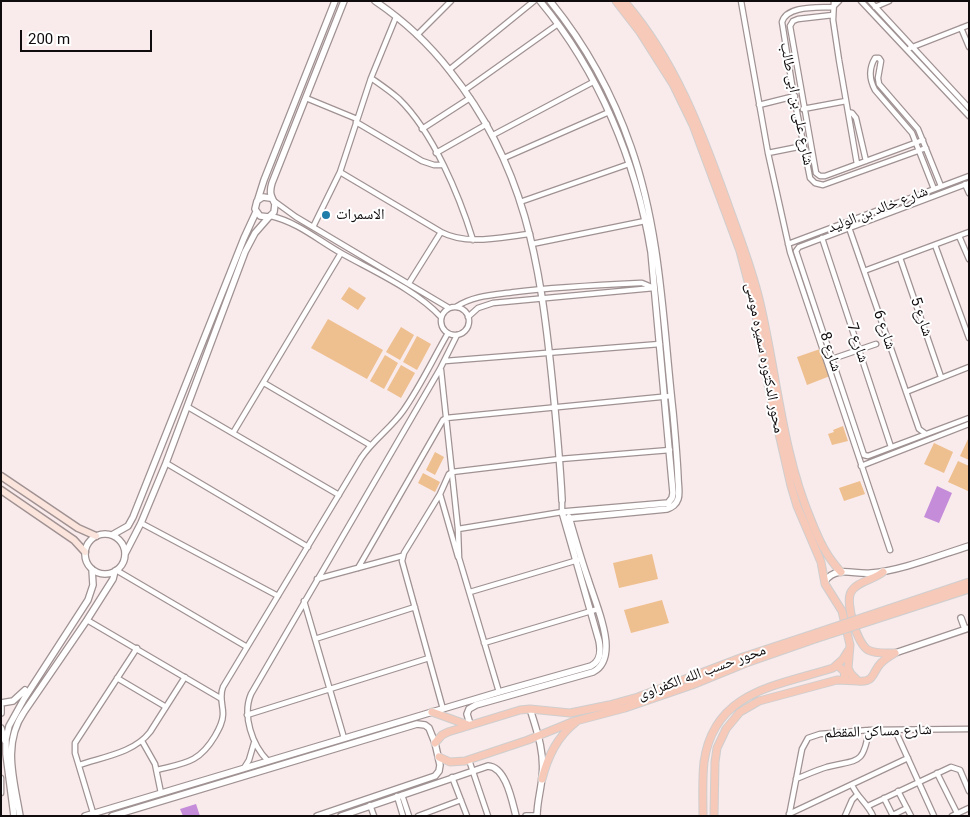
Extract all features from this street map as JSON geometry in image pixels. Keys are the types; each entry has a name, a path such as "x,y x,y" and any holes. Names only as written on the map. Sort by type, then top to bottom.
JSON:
{"main road":[{"name":"محور الدكتوره سميره موسى","path":"616,1 640,32 673,84 693,126 740,251 754,304 769,390 787,474 797,506 821,562 826,586 842,610 850,648 848,668 853,677 858,681"},
{"name":"محور الدكتوره سميره موسى","path":"624,1 646,29 668,63 688,101 704,138 751,268 760,303 792,462 804,504 825,552 841,572"},
{"path":"1,476 78,528 96,536"},
{"path":"1,490 74,540 85,552"},
{"path":"883,572 854,587 850,594 849,605 858,638 862,644 873,652 895,653"},
{"name":"محور حسب الله الكفراوى","path":"439,757 454,762 469,760 580,720 640,703 816,636 969,582"},
{"name":"محور حسب الله الكفراوى","path":"435,743 445,733 469,724 520,710 530,709 565,713 609,705 743,657 969,589"},
{"path":"703,816 706,754 712,735 723,716 739,701 752,694 837,665 850,648"},
{"path":"714,816 716,755 723,735 735,717 758,701 837,680 866,681 871,678 881,663 895,653"},
{"path":"837,665 844,670 845,679"},
{"path":"432,712 469,724"},
{"path":"542,779 550,755 558,742 580,720"}],"street":[{"path":"112,535 128,526 133,518 256,212 255,204 335,1"},
{"path":"20,816 11,760 11,748 16,726 30,702 113,579 115,571 122,563 141,523 188,407 245,252 255,233 276,210 272,200 272,183 344,1"},
{"path":"375,1 417,35 441,59 465,90 493,135 504,158 520,202 530,234 542,298 560,460 562,500 600,643 601,659"},
{"path":"384,7 389,1"},
{"path":"417,35 451,1"},
{"path":"449,70 534,1"},
{"path":"540,1 576,51 593,82 609,112 629,164 662,287 667,343 668,396"},
{"path":"458,529 668,503 673,493 673,450 668,396 654,288 654,252 645,196 630,145 609,95 583,47 550,1"},
{"path":"742,1 768,153 788,244 890,550"},
{"path":"839,1 833,4 833,14 857,164"},
{"path":"861,1 969,116"},
{"path":"870,1 969,108"},
{"path":"875,7 889,1"},
{"name":"شارع على بن ابى طالب","path":"833,4 797,10 788,14 783,19 781,27 810,178 819,184 826,184 926,148"},
{"name":"شارع على بن ابى طالب","path":"833,14 798,19 791,24 804,108 818,175 825,176 923,140"},
{"path":"313,227 340,172 371,78 396,18"},
{"path":"465,90 558,24"},
{"path":"907,50 969,25"},
{"path":"961,28 969,47"},
{"path":"576,51 583,47"},
{"path":"934,189 916,142 908,127 875,90 870,80 874,60 878,58 881,62 878,73 880,86 914,124 923,140 941,186"},
{"path":"871,71 878,73"},
{"path":"371,78 399,100 422,129 458,196 472,240"},
{"path":"493,135 593,82"},
{"path":"759,104 802,95"},
{"path":"306,98 357,120 422,161 434,165 442,165"},
{"path":"422,129 470,98"},
{"path":"796,110 846,101"},
{"path":"504,158 609,112"},
{"path":"848,112 852,113 856,118 866,161"},
{"path":"436,153 487,124"},
{"path":"768,153 803,146"},
{"path":"873,158 876,165"},
{"path":"520,202 629,164"},
{"path":"340,172 441,232 457,239 472,240 530,234"},
{"name":"شارع خالد بن الوليد","path":"788,244 969,176"},
{"path":"967,184 969,194"},
{"name":"شارع خالد بن الوليد","path":"799,247 967,184"},
{"path":"258,199 263,197 272,200 313,227 409,282 449,308"},
{"path":"256,212 263,218 270,217 293,224 424,301 441,317"},
{"path":"532,244 645,221"},
{"name":"شارع 6","path":"847,222 906,392 920,430 924,435 924,441"},
{"path":"409,282 441,232"},
{"path":"864,271 969,232"},
{"path":"959,236 969,259"},
{"name":"شارع 7","path":"822,238 891,447"},
{"path":"935,245 969,338"},
{"name":"شارع 8","path":"799,247 796,251 863,453 865,456 868,456 891,447"},
{"path":"233,433 341,253"},
{"name":"شارع 5","path":"900,258 942,377"},
{"path":"458,335 448,333 442,327 441,317 449,308 456,307 478,297 540,289 642,283 654,288"},
{"path":"468,317 478,308 493,302 662,287"},
{"path":"268,761 254,742 247,715 251,694 458,335 468,327 468,317 465,311 456,307"},
{"path":"157,770 193,760 205,751 222,722 223,710 220,698 223,687 370,445 405,409 448,333"},
{"path":"445,360 667,343"},
{"path":"202,344 211,347"},
{"path":"832,359 876,344"},
{"path":"906,392 969,367"},
{"path":"440,369 458,529 459,558"},
{"path":"264,383 370,445"},
{"path":"358,568 443,420 446,418 668,396"},
{"path":"188,407 340,495"},
{"path":"891,447 969,418"},
{"path":"861,466 969,424"},
{"path":"451,472 673,450"},
{"path":"166,463 308,547"},
{"path":"443,708 402,564 402,556 440,494 451,472"},
{"path":"440,494 499,692"},
{"path":"141,523 278,596"},
{"path":"125,554 121,543 112,535 107,534 96,536 88,542 85,559 92,569 100,574 115,571 247,647"},
{"path":"824,581 832,574 841,572 863,574 883,572 969,546"},
{"path":"317,580 402,556"},
{"path":"470,592 579,560"},
{"path":"469,724 467,714 473,707 593,672 600,666 606,643 598,609 579,560"},
{"path":"14,816 6,760 6,744 11,722 22,698 90,596 94,580 92,569"},
{"path":"304,602 344,738"},
{"path":"315,639 415,607"},
{"path":"484,643 598,609"},
{"path":"895,653 967,628 961,618"},
{"path":"87,620 220,698"},
{"path":"93,814 74,749 76,740 137,648"},
{"path":"247,715 429,658"},
{"path":"85,816 443,708 591,666 601,659"},
{"path":"79,765 131,748 142,741 150,732 185,677"},
{"path":"117,678 166,707"},
{"path":"1,703 22,698 30,702"},
{"path":"1,707 1,713"},
{"path":"526,816 536,816 542,779 539,736 530,709"},
{"path":"112,816 417,724 425,725 429,728 439,757 440,768 432,778 318,816"},
{"path":"1,728 6,744"},
{"name":"شارع مساكن المقطم","path":"789,815 802,750 808,738 820,734 869,730 969,729"},
{"path":"796,779 824,768 852,763 858,760 866,748 869,730"},
{"path":"895,730 934,816"},
{"path":"142,741 157,770 161,793"},
{"path":"244,768 249,760 254,742"},
{"path":"789,815 908,758"},
{"path":"469,760 488,816"},
{"path":"341,816 488,766 499,770 503,776 516,816"},
{"path":"868,806 951,767 957,768 969,791"},
{"path":"236,771 235,775 238,778"},
{"path":"937,773 954,815 969,808"},
{"path":"217,776 220,780 218,783"},
{"path":"452,777 467,816"},
{"path":"1,778 1,793"},
{"path":"852,785 873,816"},
{"path":"898,791 910,816"},
{"path":"844,816 852,800 857,795"},
{"path":"399,796 403,816"},
{"path":"399,796 409,816"},
{"path":"884,798 893,815 907,808"},
{"path":"418,816 461,800"},
{"path":"370,806 374,816"}],"shaded area":[{"path":"349,287 366,298 358,310 341,299"},
{"path":"328,319 383,350 367,379 311,348"},
{"path":"401,327 414,335 400,360 386,352"},
{"path":"417,336 431,344 417,370 403,362"},
{"path":"820,349 830,376 807,385 797,357"},
{"path":"385,355 398,363 384,389 370,381"},
{"path":"401,365 415,373 401,398 387,390"},
{"path":"843,426 848,441 832,445 828,434"},
{"path":"969,437 969,460 960,456"},
{"path":"934,443 953,452 944,473 924,464"},
{"path":"435,452 444,457 435,475 426,470"},
{"path":"958,461 969,466 968,491 948,482"},
{"path":"423,473 440,482 435,492 418,483"},
{"path":"860,481 865,494 844,501 839,488"},
{"path":"937,486 952,493 939,523 924,517"},
{"path":"652,554 658,579 619,588 613,563"},
{"path":"662,600 669,623 631,633 624,610"},
{"path":"196,804 200,816 183,816 180,809"}],"place":[{"name":"الاسمرات","path":"326,215"}]}
